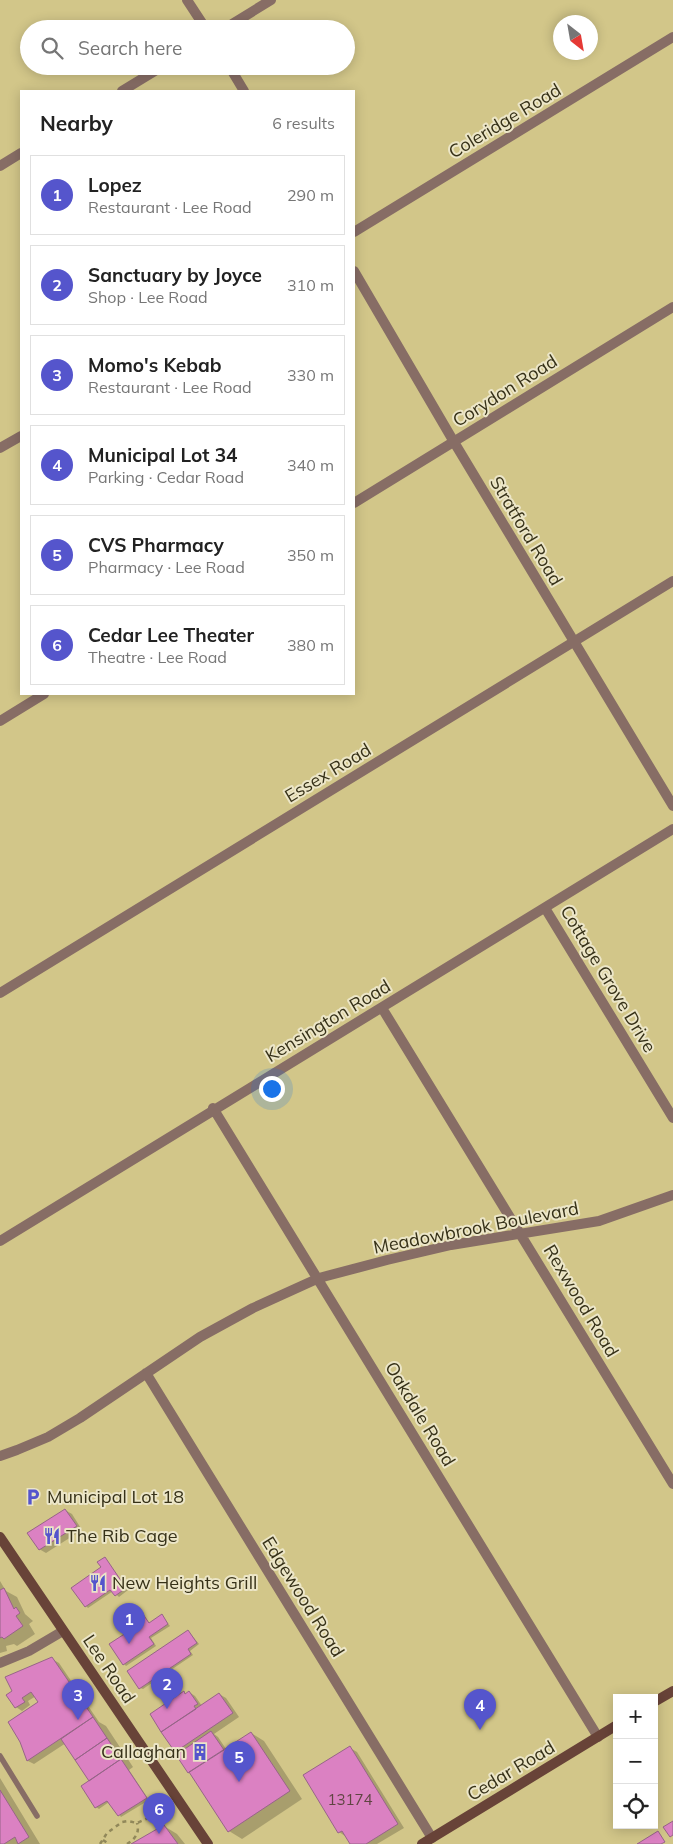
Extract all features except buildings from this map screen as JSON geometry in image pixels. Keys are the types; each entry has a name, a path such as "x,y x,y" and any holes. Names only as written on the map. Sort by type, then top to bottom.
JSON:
{"main road":[{"name":"Lee Road","path":"0,1537 208,1844"},
{"path":"658,1700 673,1691"},
{"name":"Cedar Road","path":"422,1844 613,1727"}],"street":[{"path":"187,0 200,20"},
{"path":"239,20 271,0"},
{"name":"Coleridge Road","path":"355,231 673,37"},
{"path":"124,90 148,75"},
{"path":"234,75 243,90"},
{"path":"0,166 20,154"},
{"name":"Stratford Road","path":"355,273 454,442 673,806"},
{"name":"Corydon Road","path":"355,503 673,307"},
{"path":"0,448 20,437"},
{"name":"Essex Road","path":"0,992 673,581"},
{"path":"0,720 42,695"},
{"name":"Kensington Road","path":"0,1241 213,1108 382,1008 673,829"},
{"name":"Cottage Grove Drive","path":"545,908 673,1118"},
{"name":"Rexwood Road","path":"382,1008 673,1484"},
{"name":"Oakdale Road","path":"213,1108 319,1278 598,1736"},
{"name":"Meadowbrook Boulevard","path":"0,1456 48,1436 80,1418 200,1337 252,1308 319,1278 452,1245 599,1221 673,1195"},
{"name":"Edgewood Road","path":"146,1373 432,1838"},
{"path":"0,1663 29,1651 63,1631"}],"lane":[{"path":"0,1756 37,1816"}],"path":[{"path":"100,1844 113,1827 122,1822 137,1823 162,1812"},
{"path":"126,1844 135,1838 138,1833 137,1823"},
{"path":"103,1840 109,1844"}],"place":[{"name":"Municipal Lot 18","path":"33,1497"},
{"name":"The Rib Cage","path":"52,1536"},
{"name":"New Heights Grill","path":"98,1583"},
{"name":"Lopez","path":"129,1644"},
{"name":"Sanctuary by Joyce","path":"167,1709"},
{"name":"Momo's Kebab","path":"78,1720"},
{"name":"Municipal Lot 34","path":"480,1730"},
{"name":"Callaghan","path":"200,1752"},
{"name":"CVS Pharmacy","path":"239,1782"},
{"name":"Cedar Lee Theater","path":"159,1834"}]}
